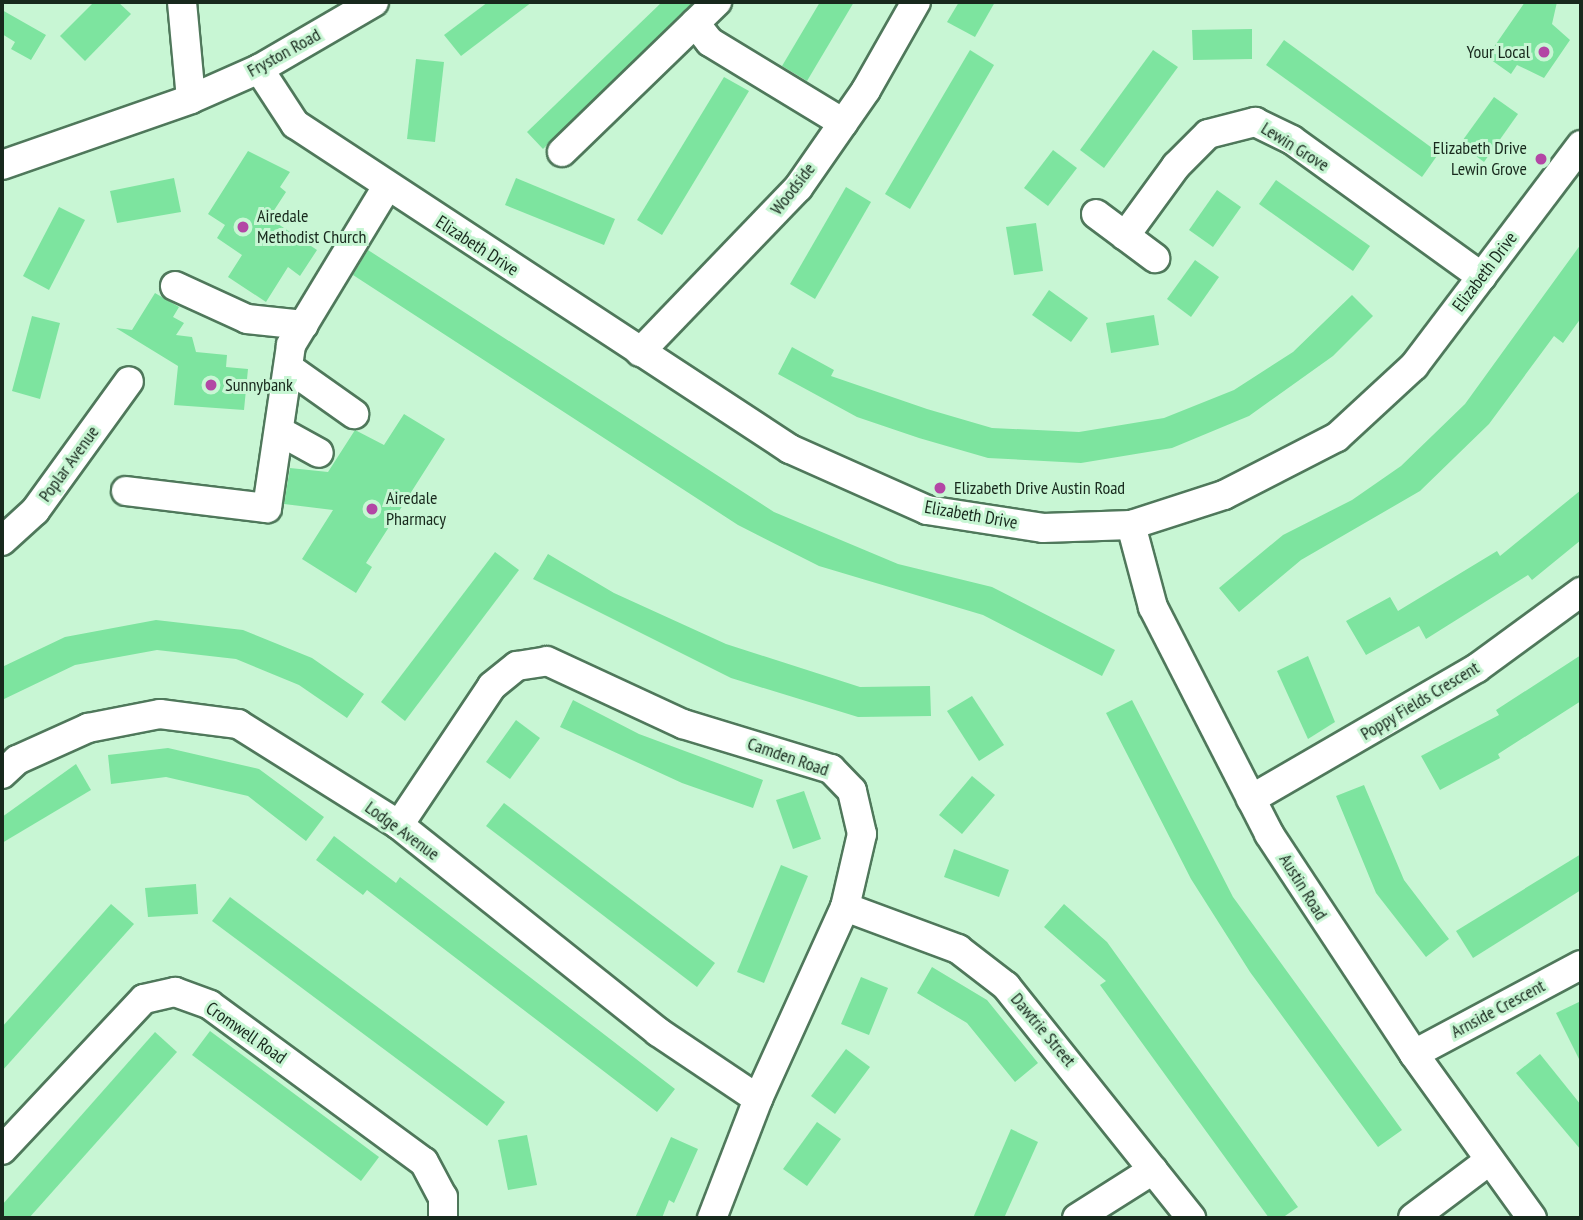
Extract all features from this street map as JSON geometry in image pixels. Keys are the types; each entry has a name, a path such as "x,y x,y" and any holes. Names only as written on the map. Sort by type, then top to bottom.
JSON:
{"street":[{"path":"182,2 191,99"},
{"name":"Fryston Road","path":"2,165 191,99 258,69 374,2"},
{"path":"562,152 717,2"},
{"name":"Woodside","path":"640,352 798,188 843,123 916,2"},
{"path":"695,23 710,42 843,123"},
{"name":"Elizabeth Drive","path":"258,69 295,124 386,188 790,449 927,510 1043,528 1130,525 1224,495 1337,437 1414,366 1581,145"},
{"name":"Lewin Grove","path":"1125,236 1176,166 1208,134 1255,122 1292,140 1482,277"},
{"path":"126,491 267,508 279,443 291,345 386,188"},
{"path":"1096,214 1155,258"},
{"path":"175,286 247,319 304,325"},
{"path":"289,368 354,414"},
{"name":"Poplar Avenue","path":"2,541 35,511 129,381"},
{"path":"279,443 319,453"},
{"name":"Austin Road","path":"1130,525 1153,607 1251,799 1414,1054 1532,1218"},
{"name":"Poppy Fields Crescent","path":"1251,799 1477,668 1581,592"},
{"name":"Camden Road","path":"399,825 492,686 517,666 547,661 683,723 831,769 852,791 862,834 845,906 758,1099 712,1218"},
{"name":"Lodge Avenue","path":"2,774 17,760 88,729 160,714 238,723 399,825 658,1032 758,1099"},
{"name":"Dawtrie Street","path":"845,906 958,949 1006,986 1191,1218"},
{"name":"Arnside Crescent","path":"1414,1054 1581,965"},
{"name":"Cromwell Road","path":"2,1150 144,999 175,992 210,1005 424,1162 443,1198 443,1218"},
{"path":"1413,1218 1490,1160"},
{"path":"1077,1218 1153,1170"}],"building":[{"path":"94,2 118,2 131,14 85,61 60,36"},
{"path":"488,2 532,2 461,56 444,35"},
{"path":"662,2 693,2 543,149 527,132"},
{"path":"820,2 854,2 807,81 782,66"},
{"path":"959,2 995,2 975,37 947,22"},
{"path":"1525,2 1557,2 1552,24 1570,40 1544,78 1517,65 1511,74 1487,57"},
{"path":"2,10 46,35 31,60 11,49 15,42 2,34"},
{"path":"1252,29 1252,59 1193,60 1192,30"},
{"path":"1284,40 1439,153 1422,177 1266,65"},
{"path":"970,50 994,65 910,209 885,194"},
{"path":"1153,50 1178,67 1104,168 1080,150"},
{"path":"416,59 444,62 435,142 407,139"},
{"path":"724,77 749,91 662,235 637,220"},
{"path":"1494,97 1518,114 1484,162 1460,144"},
{"path":"1053,150 1077,168 1048,206 1024,188"},
{"name":"Airedale Methodist Church","path":"248,151 290,172 280,187 286,192 269,218 317,250 300,276 288,267 266,302 228,277 242,255 217,238 225,225 208,214"},
{"path":"174,178 181,212 117,223 110,191"},
{"path":"516,178 615,219 604,245 505,205"},
{"path":"1276,180 1370,246 1353,271 1259,204"},
{"path":"846,187 871,202 815,299 790,284"},
{"path":"1217,190 1241,207 1213,247 1189,230"},
{"path":"59,207 85,220 49,290 23,276"},
{"path":"1036,223 1043,271 1014,275 1006,227"},
{"path":"1581,244 1581,318 1563,343 1554,336 1489,424 1420,491 1301,560 1239,612 1219,588 1283,535 1352,500 1401,466 1465,404"},
{"path":"368,250 774,512 898,564 992,587 1115,650 1102,676 983,615 819,566 738,525 353,275"},
{"path":"1195,260 1219,277 1191,317 1167,299"},
{"path":"1049,290 1088,318 1071,342 1032,315"},
{"name":"Sunnybank","path":"155,293 179,307 173,317 184,323 176,335 192,337 196,352 227,355 226,367 248,369 244,410 174,405 178,366 116,328 132,330"},
{"path":"1352,295 1373,316 1333,356 1249,416 1172,448 1081,463 988,458 919,438 857,417 778,374 792,347 834,370 831,376 927,409 992,428 1079,432 1164,418 1234,390 1293,352"},
{"path":"1154,315 1159,345 1111,353 1106,323"},
{"path":"32,316 60,323 40,399 12,391"},
{"name":"Airedale Pharmacy","path":"404,414 445,439 366,563 372,567 356,593 302,559 333,510 284,504 290,468 328,472 355,430 384,445"},
{"path":"1581,490 1581,540 1532,580 1528,575 1426,639 1419,626 1366,655 1346,621 1390,597 1398,611 1497,551 1500,556"},
{"path":"495,552 519,570 405,721 381,702"},
{"path":"548,554 614,593 726,644 860,687 930,686 931,716 858,717 731,678 533,579"},
{"path":"156,620 243,630 312,658 364,694 347,718 299,685 236,659 157,650 75,665 2,700 2,667 65,637"},
{"path":"1581,655 1581,701 1498,754 1500,758 1440,790 1421,756 1499,715 1496,710"},
{"path":"1308,656 1335,722 1308,739 1277,671"},
{"path":"972,696 1004,745 979,761 947,711"},
{"path":"573,700 639,734 763,780 753,808 682,783 560,727"},
{"path":"1132,700 1233,897 1402,1130 1378,1147 1250,972 1191,879 1106,713"},
{"path":"516,720 540,738 510,779 486,762"},
{"path":"168,748 259,769 324,817 306,841 248,796 166,777 111,784 108,755"},
{"path":"76,764 91,790 2,843 2,817"},
{"path":"972,776 995,795 962,834 939,815"},
{"path":"1364,785 1404,880 1449,939 1426,957 1376,893 1336,796"},
{"path":"804,791 821,839 793,849 776,800"},
{"path":"504,803 715,963 697,987 486,826"},
{"path":"334,836 396,883 400,877 675,1089 657,1112 367,890 363,895 316,860"},
{"path":"954,849 1009,870 999,897 944,877"},
{"path":"1581,854 1581,890 1473,958 1456,931"},
{"path":"781,865 808,876 764,983 737,972"},
{"path":"196,884 198,914 148,917 145,888"},
{"path":"230,897 505,1102 487,1126 212,921"},
{"path":"111,904 134,924 2,1071 2,1027"},
{"path":"1064,904 1107,942 1298,1207 1282,1218 1269,1218 1100,985 1106,981 1044,927"},
{"path":"932,967 987,1000 1038,1063 1015,1082 967,1023 917,993"},
{"path":"861,977 888,988 869,1035 841,1024"},
{"path":"1581,1001 1581,1063 1556,1013"},
{"path":"210,1031 379,1157 361,1181 192,1055"},
{"path":"155,1032 177,1052 29,1218 2,1218 2,1205"},
{"path":"846,1049 870,1067 835,1114 811,1096"},
{"path":"1540,1054 1581,1105 1581,1150 1516,1073"},
{"path":"817,1122 841,1139 807,1186 783,1169"},
{"path":"1011,1129 1038,1142 1004,1218 973,1218"},
{"path":"527,1135 537,1185 508,1190 498,1140"},
{"path":"671,1137 698,1149 674,1203 669,1200 662,1218 635,1218"}],"place":[{"name":"Your Local","path":"1544,52"},
{"name":"Elizabeth Drive Lewin Grove","path":"1541,159"},
{"name":"Airedale Methodist Church","path":"243,227"},
{"name":"Sunnybank","path":"211,385"},
{"name":"Elizabeth Drive Austin Road","path":"940,488"},
{"name":"Airedale Pharmacy","path":"372,509"}]}
